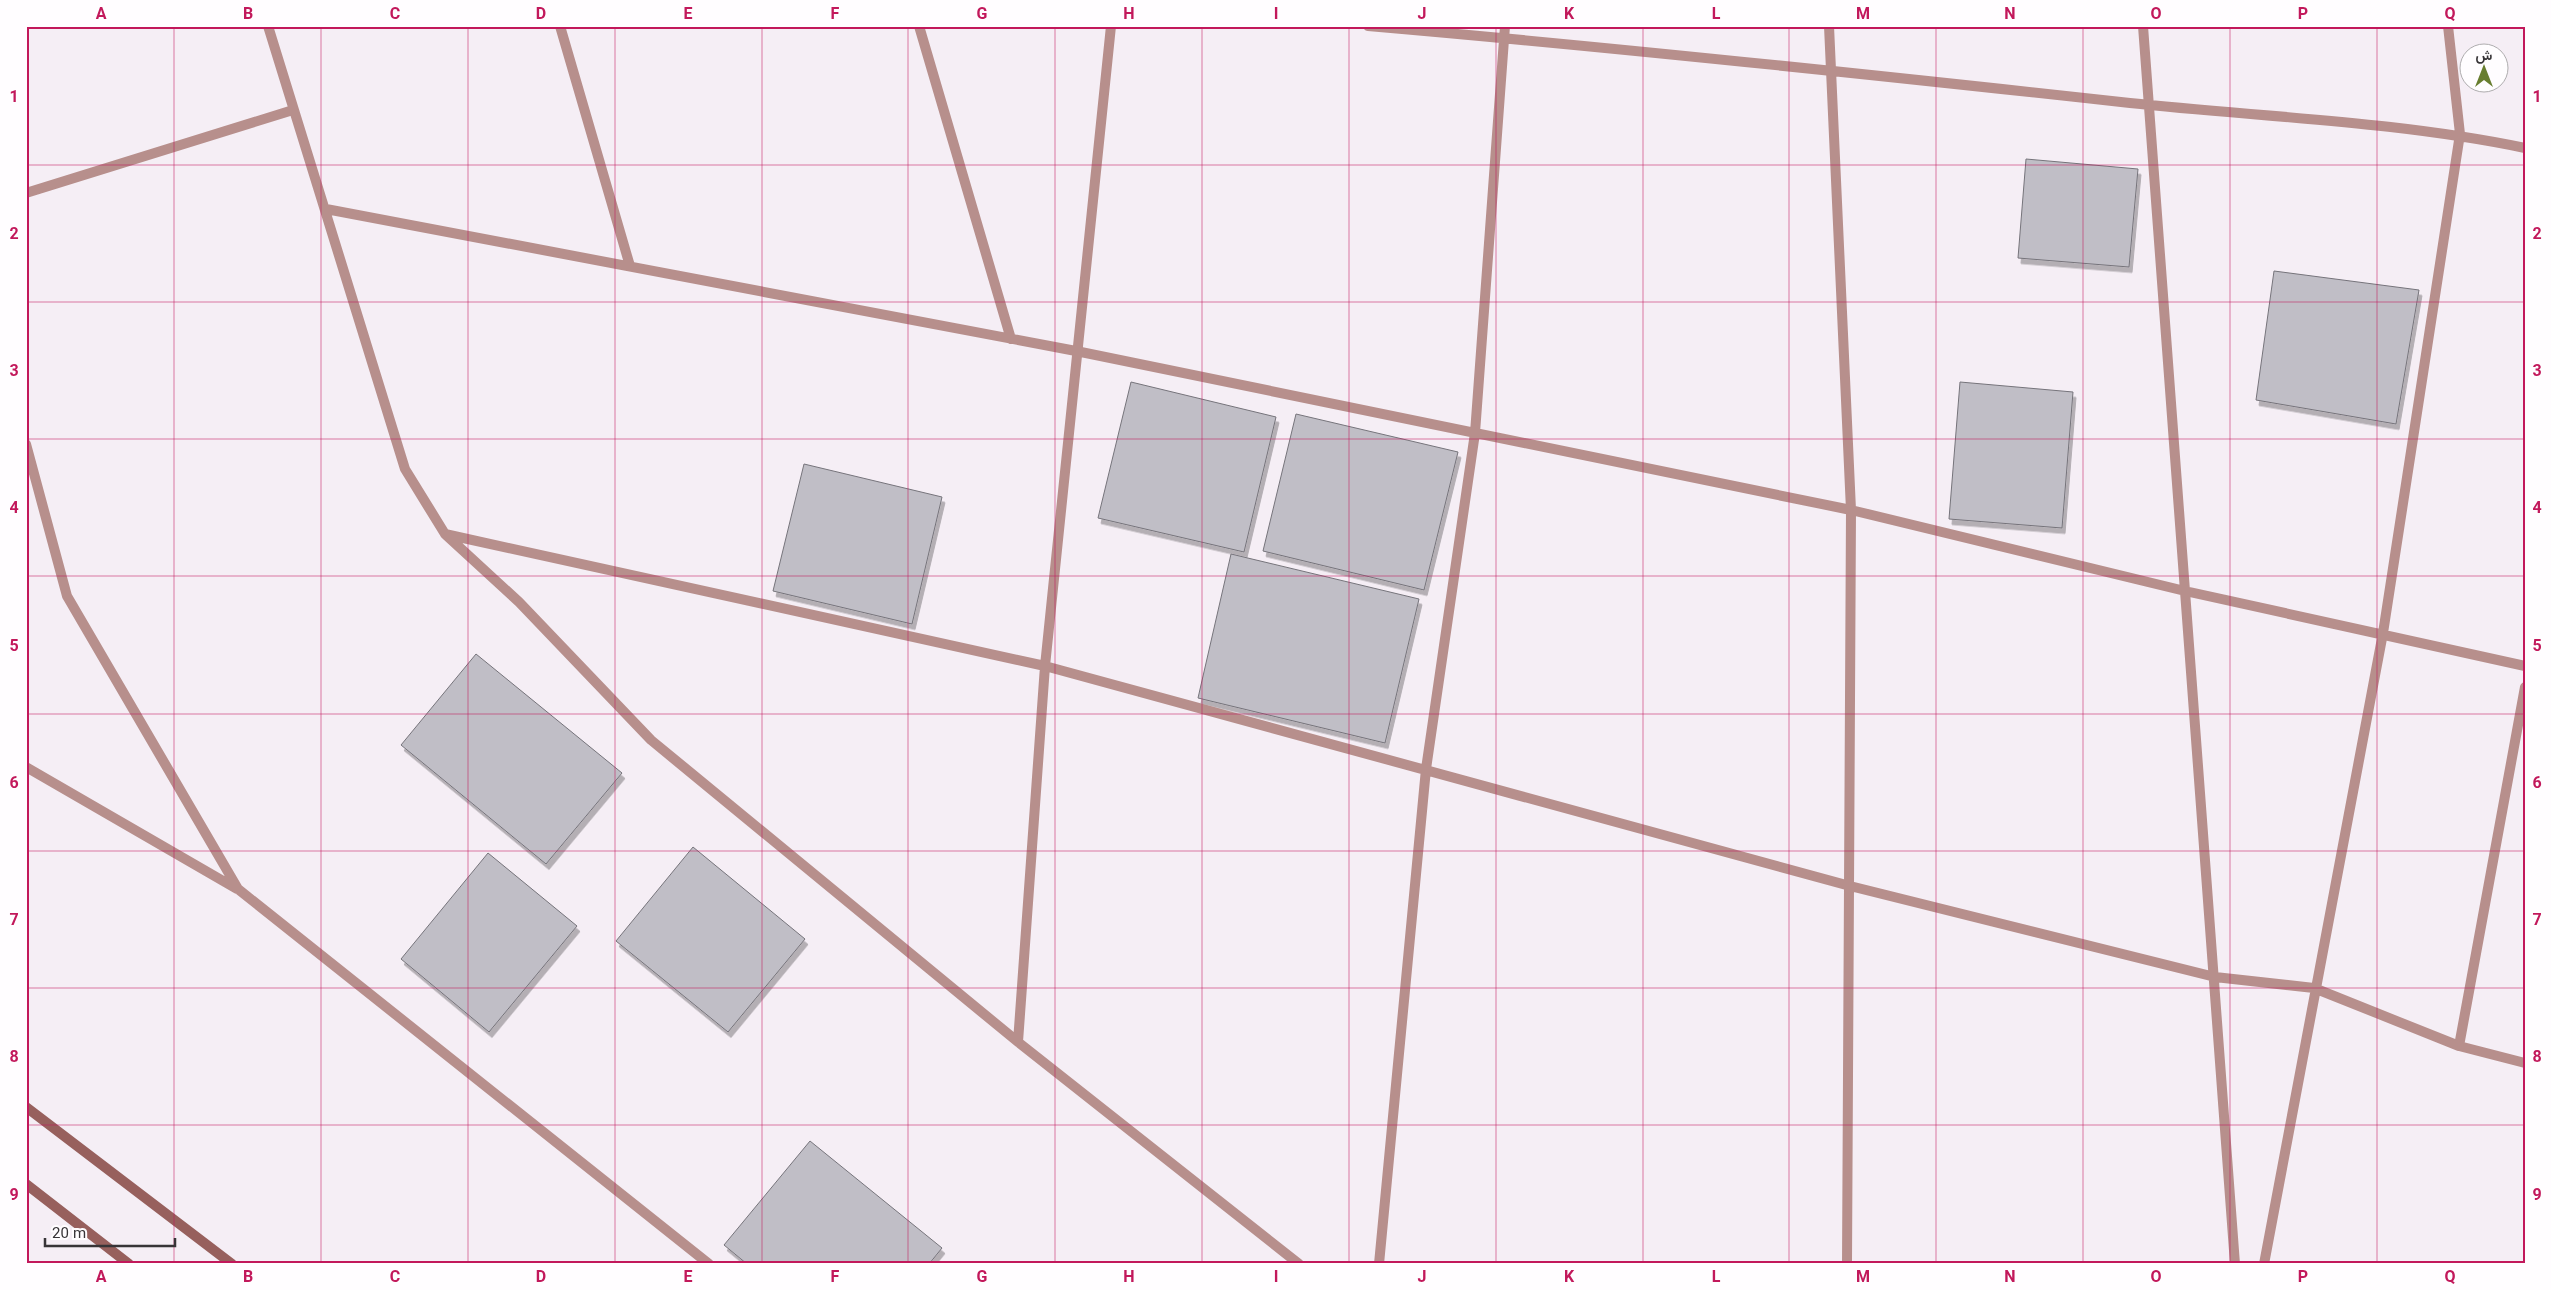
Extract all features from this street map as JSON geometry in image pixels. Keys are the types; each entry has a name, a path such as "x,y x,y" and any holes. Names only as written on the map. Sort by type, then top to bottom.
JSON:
{"street":[{"path":"268,26 405,469 445,534 518,602 651,740 1018,1042 1299,1264"},
{"path":"560,26 630,266"},
{"path":"919,26 1011,339"},
{"path":"1018,1042 1045,666 1111,26"},
{"path":"1368,26 1831,70 2147,104 2460,134 2525,148"},
{"path":"1379,1264 1426,769 1475,433 1505,26"},
{"path":"1829,26 1851,510 1847,1264"},
{"path":"2143,26 2147,104 2215,977 2235,1264"},
{"path":"2264,1264 2314,988 2383,633 2460,134 2448,26"},
{"path":"26,192 293,110"},
{"path":"326,209 1076,351 1851,510 2185,591 2383,633 2525,666"},
{"path":"26,444 67,596 238,890"},
{"path":"445,534 1045,666 1850,886 2215,977 2314,988 2458,1046 2525,1063"},
{"path":"2458,1046 2525,687"},
{"path":"26,766 238,890 709,1264"},
{"path":"26,1107 232,1264"},
{"path":"26,1184 129,1264"}],"building":[{"path":"2026,159 2138,169 2129,267 2018,258"},
{"path":"2274,271 2419,290 2396,424 2256,400"},
{"path":"1131,382 1276,417 1244,552 1098,518"},
{"path":"1960,382 2073,392 2062,528 1949,519"},
{"path":"1296,414 1458,452 1424,590 1263,551"},
{"path":"804,464 942,497 912,624 773,591"},
{"path":"1231,554 1419,599 1385,743 1198,698"},
{"path":"476,654 622,773 546,864 401,745"},
{"path":"693,847 805,939 728,1032 616,941"},
{"path":"488,853 577,926 489,1032 401,959"},
{"path":"810,1141 942,1248 929,1264 747,1264 724,1245"}]}
